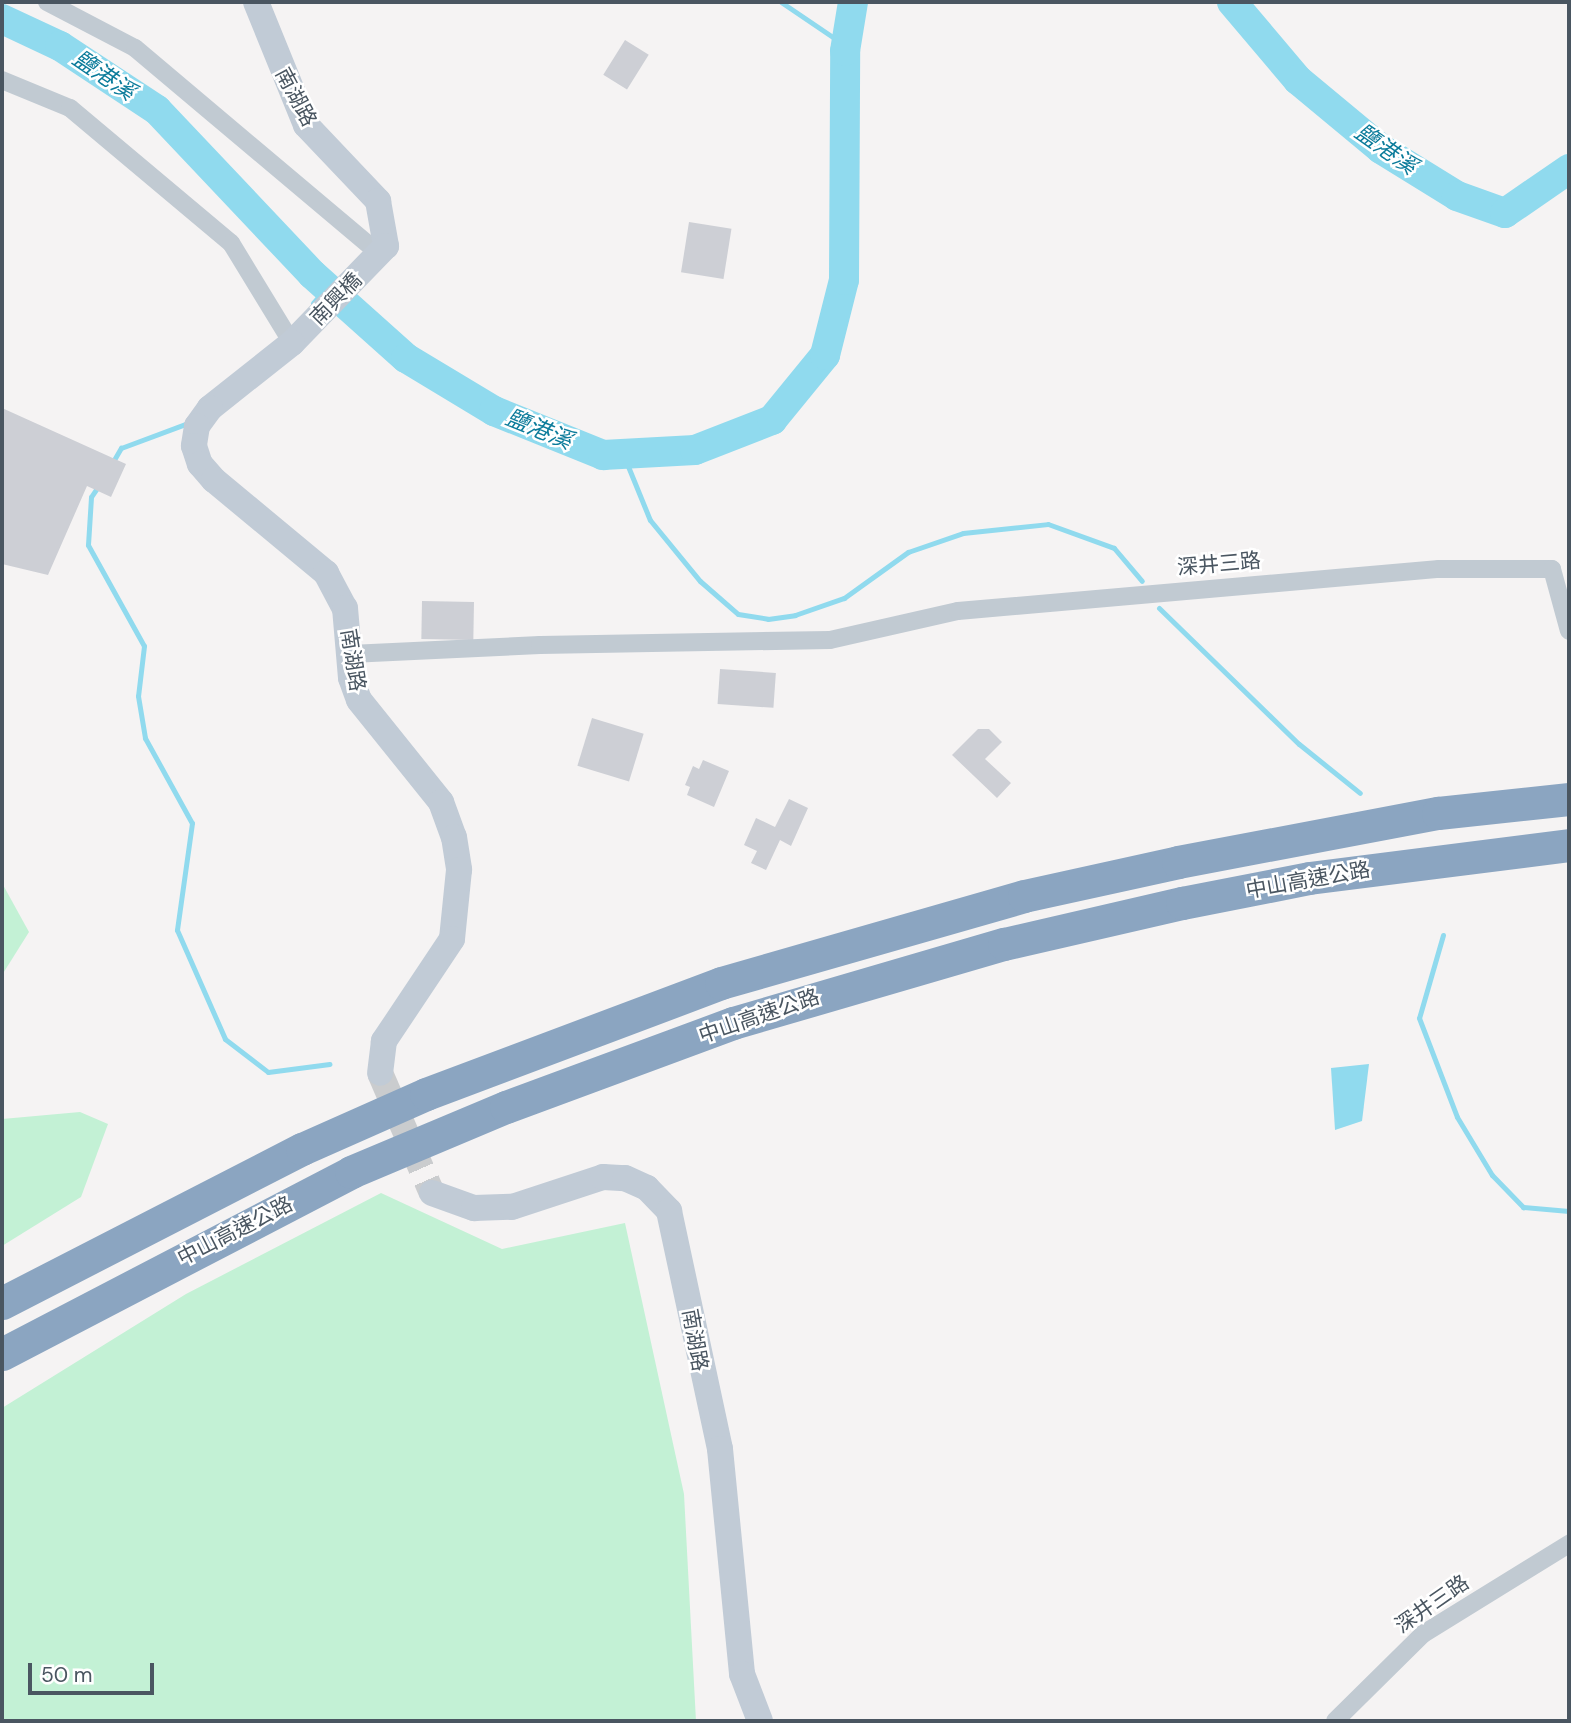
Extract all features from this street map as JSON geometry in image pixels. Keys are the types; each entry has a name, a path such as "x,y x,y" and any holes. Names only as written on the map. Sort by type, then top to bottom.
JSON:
{"highway":[{"name":"中山高速公路","path":"2,1303 302,1149 426,1094 722,983 1024,896 1178,862 1425,816 1569,799"},
{"name":"中山高速公路","path":"2,1354 351,1172 506,1107 733,1023 991,948 1182,904 1322,876 1569,845"}],"street":[{"path":"47,2 135,48 380,254"},
{"name":"南湖路","path":"256,2 306,125 378,201 386,246 380,254"},
{"path":"2,80 70,108 231,243 292,343"},
{"name":"南興橋","path":"292,343 380,254"},
{"name":"南湖路","path":"292,343 210,408 197,426 194,446 200,464 214,480 326,573 345,608 359,700 442,802 454,837 459,870 452,939 384,1041 380,1073"},
{"name":"深井三路","path":"350,654 540,645 830,640 958,611 1439,569 1552,569 1569,631"},
{"name":"南湖路","path":"432,1193 474,1208 512,1207 603,1177 625,1178 647,1188 669,1211 720,1449 742,1674 760,1721"},
{"name":"深井三路","path":"1335,1721 1423,1634 1531,1565 1567,1550"}],"green space":[{"path":"2,883 29,932 2,975"},
{"path":"80,1112 108,1124 81,1197 2,1246 2,1119"},
{"path":"381,1193 502,1249 625,1223 684,1494 696,1721 2,1721 2,1408 186,1294"}],"water":[{"path":"1369,1064 1362,1121 1335,1130 1331,1068"}],"building":[{"path":"625,40 649,55 627,90 603,75"},
{"path":"689,222 731,229 723,279 681,272"},
{"path":"2,408 126,464 111,497 87,486 48,575 2,564"},
{"path":"422,601 474,602 473,640 421,639"},
{"path":"720,669 776,673 773,708 718,704"},
{"path":"592,718 644,734 629,782 577,766"},
{"path":"978,729 989,729 1002,742 985,759 1011,783 997,798 952,755"},
{"path":"703,760 729,771 714,807 687,795 690,787 685,785 693,766 699,769"},
{"path":"789,799 808,808 791,846 780,840 766,870 751,863 757,851 744,845 756,818 775,827"}],"waterway":[{"path":"781,2 846,46"},
{"name":"鹽港溪","path":"2,19 60,46 157,110 312,274 406,358 494,411 603,455 695,450 772,420 825,355 844,280 845,51 853,2"},
{"name":"鹽港溪","path":"1232,2 1298,80 1381,149 1457,196 1505,213 1569,169"},
{"path":"313,303 327,287"},
{"path":"111,465 121,448 188,423"},
{"path":"623,454 650,520 700,581 738,614 768,619 795,615 844,598 908,552 963,533 1048,524 1114,548 1142,581"},
{"path":"99,485 91,497 88,545 144,646 138,696 145,738 192,823 177,930 225,1039 268,1072 329,1064"},
{"path":"1159,608 1299,744 1360,793"},
{"path":"1443,935 1419,1018 1457,1117 1492,1175 1523,1207 1569,1211"}],"tunnel":[{"path":"380,1073 432,1193"}]}
